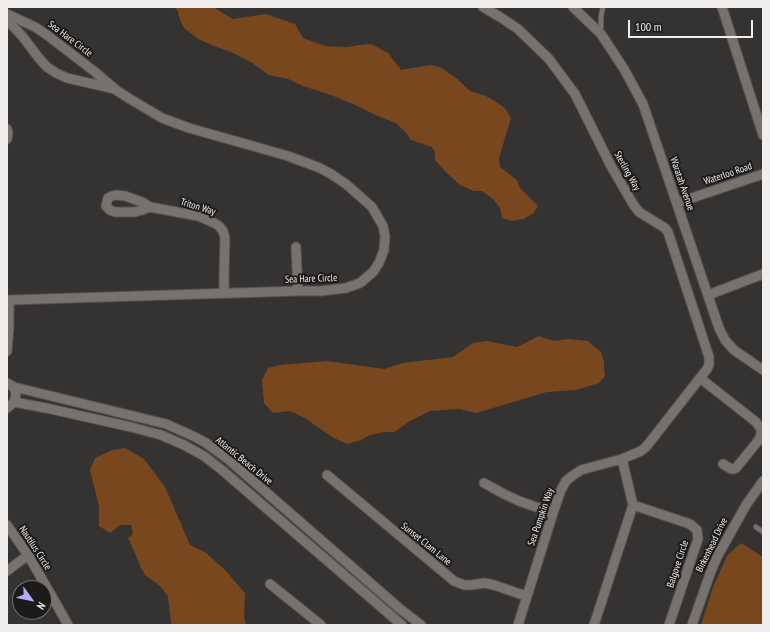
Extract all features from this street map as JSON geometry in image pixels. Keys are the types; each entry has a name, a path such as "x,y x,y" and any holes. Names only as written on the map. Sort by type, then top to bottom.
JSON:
{"street":[{"name":"Sterling Way","path":"483,7 518,29 549,59 574,94 633,204 640,212 665,228 668,232 709,356 709,365 707,369"},
{"name":"Waratah Avenue","path":"572,7 601,34 624,69 643,104 719,328 725,340 734,350 763,370"},
{"path":"722,7 763,136"},
{"name":"Sea Hare Circle","path":"7,14 35,27 47,35 116,90 162,118 288,156 320,168 331,174 346,184 372,207 383,226 385,236 384,250 379,263 373,272 360,283 346,288 321,291 8,298 7,351"},
{"name":"Sea Hare Circle","path":"7,20 47,67 56,73 80,82 116,90"},
{"path":"7,129 7,139"},
{"name":"Waterloo Road","path":"677,203 763,174"},
{"name":"Triton Way","path":"150,207 198,216 219,226 225,238 224,293"},
{"path":"296,247 298,291"},
{"path":"708,295 763,274"},
{"name":"Sea Pumpkin Way","path":"518,625 553,513 561,490 566,481 581,470 622,459 641,451 646,447 707,369"},
{"path":"700,378 756,422 761,430 761,435 758,441 736,468 731,469 723,464"},
{"path":"7,380 16,395 9,406"},
{"name":"Atlantic Beach Drive","path":"9,385 166,424 206,444 229,460 314,535 421,625"},
{"name":"Atlantic Beach Drive","path":"9,406 46,408 131,427 172,439 204,456 402,625"},
{"path":"131,427 133,417"},
{"path":"594,625 633,505 622,459"},
{"path":"222,470 229,460"},
{"name":"Sunset Clam Lane","path":"327,476 454,581 464,585 484,583 494,585 526,596"},
{"name":"Birkenhead Drive","path":"692,625 717,557 746,505 763,481"},
{"path":"484,483 519,502 553,513"},
{"name":"Balgove Circle","path":"633,505 690,524 697,530 698,539 669,625"},
{"name":"Nautilus Circle","path":"7,525 28,555 68,625"},
{"path":"307,543 314,535"},
{"path":"7,571 28,555"},
{"path":"270,584 321,625"},
{"path":"392,617 399,608"}],"lane":[{"path":"601,34 602,7"},
{"path":"756,527 763,532"}],"shaded area":[{"path":"174,7 214,7 233,19 266,14 295,24 303,38 325,46 347,47 371,44 388,53 401,70 430,65 440,67 456,78 470,91 486,96 505,108 511,118 499,158 500,167 517,180 520,188 538,206 533,214 523,219 512,221 502,218 500,208 493,199 482,191 474,191 460,185 435,160 435,152 432,147 411,140 396,123 331,95 303,86 288,79 269,75 251,62 231,52 198,39 184,28 178,11"},
{"path":"539,336 554,341 569,339 588,341 601,352 604,362 605,376 599,383 576,390 547,392 476,413 460,409 430,411 410,421 394,432 384,432 370,435 361,440 347,444 332,437 305,418 290,411 273,413 264,403 262,380 268,368 279,365 327,361 384,369 403,363 453,357 473,343 487,341 517,347"},
{"path":"125,448 144,459 165,487 190,545 205,552 225,570 245,593 244,617 246,625 171,625 168,596 160,586 145,575 140,566 128,538 133,534 131,525 120,525 110,533 99,526 99,506 90,470 95,458 112,450"},
{"path":"741,543 763,557 763,625 701,625 713,587 727,556"}]}
